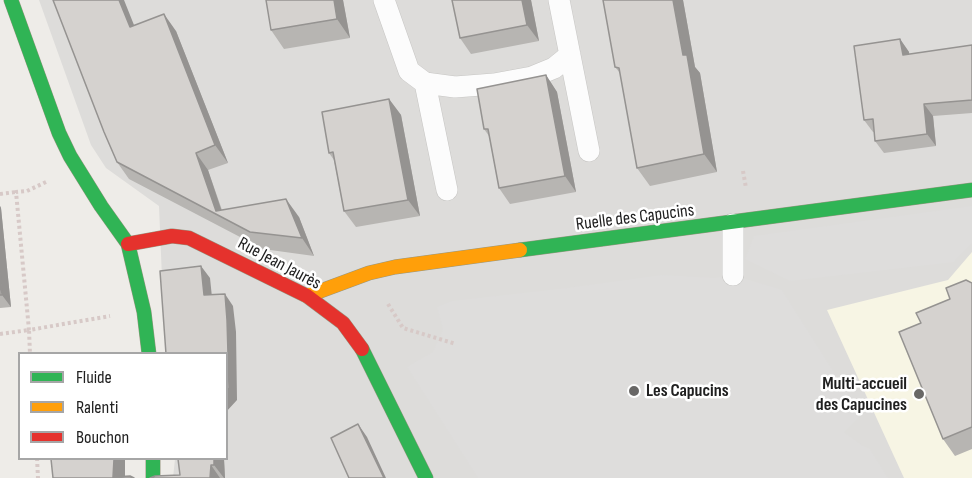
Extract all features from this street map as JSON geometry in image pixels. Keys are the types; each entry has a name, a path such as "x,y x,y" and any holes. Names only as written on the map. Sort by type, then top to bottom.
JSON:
{"street":[{"path":"11,0 59,133 70,156 128,244 144,312 149,352"},
{"name":"Ruelle des Capucins","path":"307,296 369,273 395,267 733,224 972,190"},
{"name":"Rue Jean Jaurès","path":"128,244 172,236 189,238 307,296 343,323 362,347 426,478"},
{"path":"153,460 153,478"}],"lane":[{"path":"384,0 409,71 425,83 455,87 494,84 532,77 554,68 570,55"},
{"path":"559,0 589,151"},
{"path":"425,83 447,190"},
{"path":"733,224 733,275"}],"path":[{"path":"0,194 27,191"},
{"path":"16,192 30,352"},
{"path":"369,273 403,328 456,344"},
{"path":"0,334 144,312"},
{"path":"37,460 38,478"}],"shaded area":[{"path":"39,0 972,0 972,478 173,478 175,460 228,460 228,352 224,352 162,278 159,206 106,168 91,145"},
{"path":"972,206 972,243 954,262 790,281 745,259 754,236"},
{"name":"Multi-accueil des Capucines","path":"972,252 972,478 904,478 827,310 948,280"},
{"name":"Les Capucins","path":"662,275 714,278 733,275 782,290 861,415 844,432 870,449 888,478 478,478 407,367 433,352 443,329 437,307 452,301"}],"building":[{"path":"53,0 119,0 130,27 164,14 215,145 196,153 216,211 286,199 302,238 250,232 117,162"},
{"path":"266,0 334,0 337,19 271,30"},
{"path":"452,0 522,0 527,25 460,38"},
{"path":"603,0 673,0 683,55 687,55 704,154 637,168 619,68 615,67"},
{"path":"900,39 903,55 972,45 972,100 924,104 927,134 875,141 873,119 864,120 854,46"},
{"path":"546,75 565,176 499,188 488,129 484,129 477,89"},
{"path":"389,99 408,200 344,211 333,152 329,153 322,112"},
{"path":"201,266 204,295 225,294 228,352 166,352 160,271"},
{"path":"0,272 2,295 0,295"},
{"path":"966,280 972,283 972,427 943,439 899,332 921,323 916,313 950,299 946,288"},
{"path":"358,424 384,478 349,478 331,438"},
{"path":"51,460 114,460 113,477 130,476 134,478 53,478"},
{"path":"178,460 214,460 214,465 211,465 210,478 150,478 180,475"}],"traffic: fast":[{"path":"11,0 59,133 70,156 128,244 144,312 149,352"},
{"path":"520,250 972,190"},
{"path":"362,349 426,478"},
{"path":"153,460 153,478"}],"traffic: slow":[{"path":"307,296 369,273 395,267 520,250"}],"traffic: jam":[{"path":"128,244 172,236 189,238 307,296 343,323 362,349"}],"place":[{"name":"Les Capucins","path":"634,391"},
{"name":"Multi-accueil des Capucines","path":"919,394"}]}
